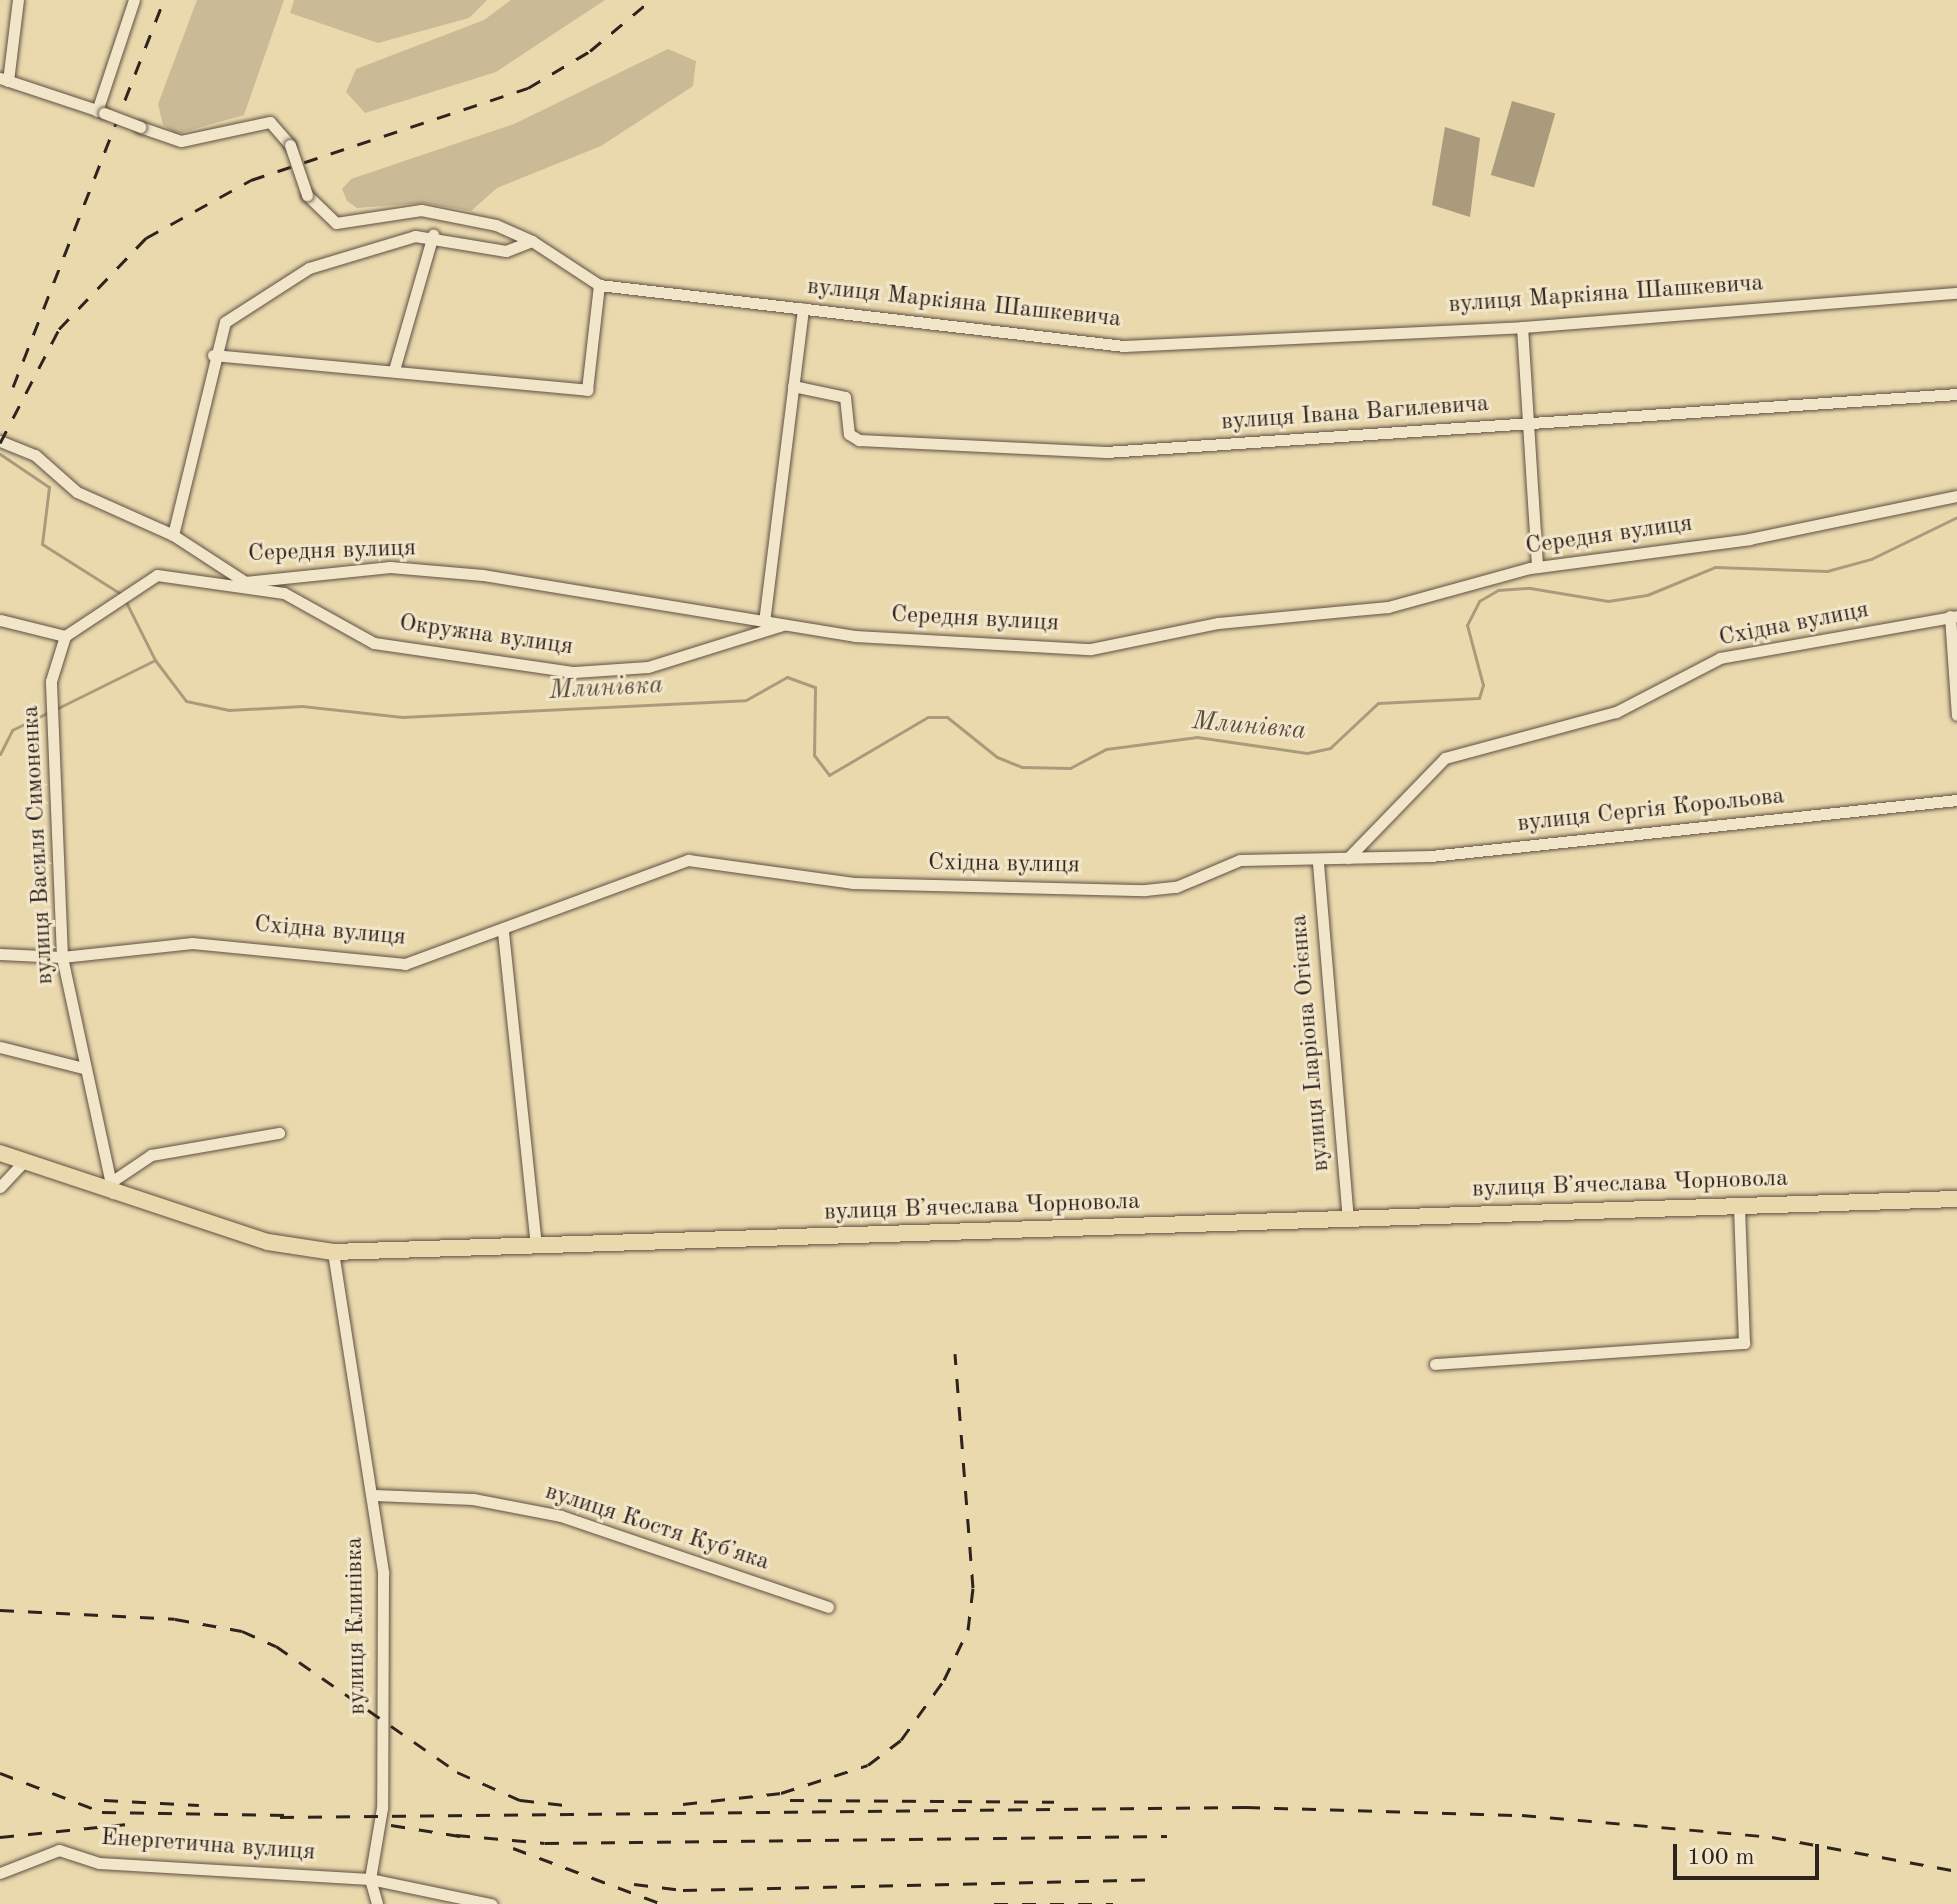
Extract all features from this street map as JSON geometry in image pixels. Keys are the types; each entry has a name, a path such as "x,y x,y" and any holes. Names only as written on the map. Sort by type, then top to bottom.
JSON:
{"main road":[{"name":"вулиця Вʼячеслава Чорновола","path":"0,1153 114,1186 268,1242 333,1252 1957,1199"}],"street":[{"path":"18,0 4,79 101,112 134,0"},
{"name":"вулиця Маркіяна Шашкевича","path":"101,112 181,141 270,122 290,145 307,195 336,223 421,210 496,225 532,241 599,285 1124,346 1522,327 1957,293"},
{"path":"394,370 433,235"},
{"path":"173,535 191,481 213,355 225,322 273,287 383,241 433,235 506,251 532,241"},
{"path":"213,355 587,390 599,285"},
{"path":"764,622 803,308"},
{"path":"1522,327 1523,424 1537,567"},
{"name":"вулиця Івана Вагилевича","path":"793,386 845,397 849,434 859,440 1055,451 1523,424 1957,394"},
{"name":"Середня вулиця","path":"0,441 77,492 173,535 245,582 405,569 783,625 1091,649 1218,623 1388,607 1537,567 1749,539 1957,496"},
{"name":"Окружна вулиця","path":"65,636 130,589 157,575 245,582 284,593 374,643 574,672 648,667 783,625"},
{"path":"1954,616 1957,715"},
{"name":"Східна вулиця","path":"0,954 62,957 192,943 405,964 503,932 688,860 853,883 1145,890 1176,887 1240,860 1318,863 1348,858 1445,758 1616,712 1720,658 1954,616"},
{"path":"0,620 65,636"},
{"name":"вулиця Василя Симоненка","path":"65,636 52,669 62,957 83,1068 114,1186"},
{"name":"вулиця Сергія Корольова","path":"1348,858 1431,856 1957,800"},
{"name":"вулиця Іларіона Огієнка","path":"1318,863 1348,1219"},
{"path":"503,932 536,1246"},
{"path":"0,1047 83,1068"},
{"path":"114,1186 151,1155 279,1133"},
{"path":"0,1187 23,1162"},
{"path":"1435,1364 1744,1343 1739,1206"},
{"name":"вулиця Клинівка","path":"333,1252 374,1495 383,1573 382,1781 370,1879 377,1904"},
{"name":"вулиця Костя Кубʼяка","path":"374,1495 473,1499 561,1516 828,1607"},
{"name":"Енергетична вулиця","path":"0,1873 59,1850 99,1863 370,1879 491,1904"}],"shaded area":[{"path":"197,0 284,0 244,115 176,134 163,125 158,104"},
{"path":"294,0 487,0 469,18 378,43 290,13"},
{"path":"511,0 605,0 496,72 365,113 346,92 356,69 484,20"},
{"path":"668,49 696,61 693,86 601,146 497,188 471,211 423,203 357,208 347,201 342,189 351,179 514,124"},
{"path":"1512,101 1555,113 1534,187 1491,175"},
{"path":"1445,127 1480,138 1470,217 1432,205"}],"waterway":[{"path":"0,454 49,487 42,544 121,594"},
{"name":"Млинівка","path":"56,709 155,660 186,701 229,710 302,706 402,717 746,700 787,677 815,687 814,755 829,775 928,717 947,717 997,757 1022,767 1070,768 1106,749 1197,737 1307,753 1330,748 1378,703 1479,698 1483,685 1467,625 1479,601 1498,590 1530,588 1608,601 1647,595 1715,567 1827,571 1871,559 1957,517"},
{"path":"125,600 155,660"},
{"name":"Млинівка","path":"0,754 12,730 49,712"}],"railway":[{"path":"13,387 164,0"},
{"path":"0,443 59,329 146,238 251,180 528,88 590,51 651,0"},
{"path":"683,1804 781,1793 868,1765 901,1740 944,1680 968,1630 973,1588 955,1354"},
{"path":"0,1610 175,1619 242,1631 276,1646 457,1772 520,1800 565,1805"},
{"path":"0,1773 102,1812 292,1815"},
{"path":"104,1800 199,1805"},
{"path":"790,1800 1054,1802"},
{"path":"280,1817 1246,1807 1522,1815 1772,1837 1957,1871"},
{"path":"0,1837 127,1824"},
{"path":"391,1825 466,1837"},
{"path":"456,1835 545,1843 1167,1836"},
{"path":"513,1848 662,1904"},
{"path":"634,1884 683,1890 1158,1879"},
{"path":"994,1904 1113,1904"}]}
